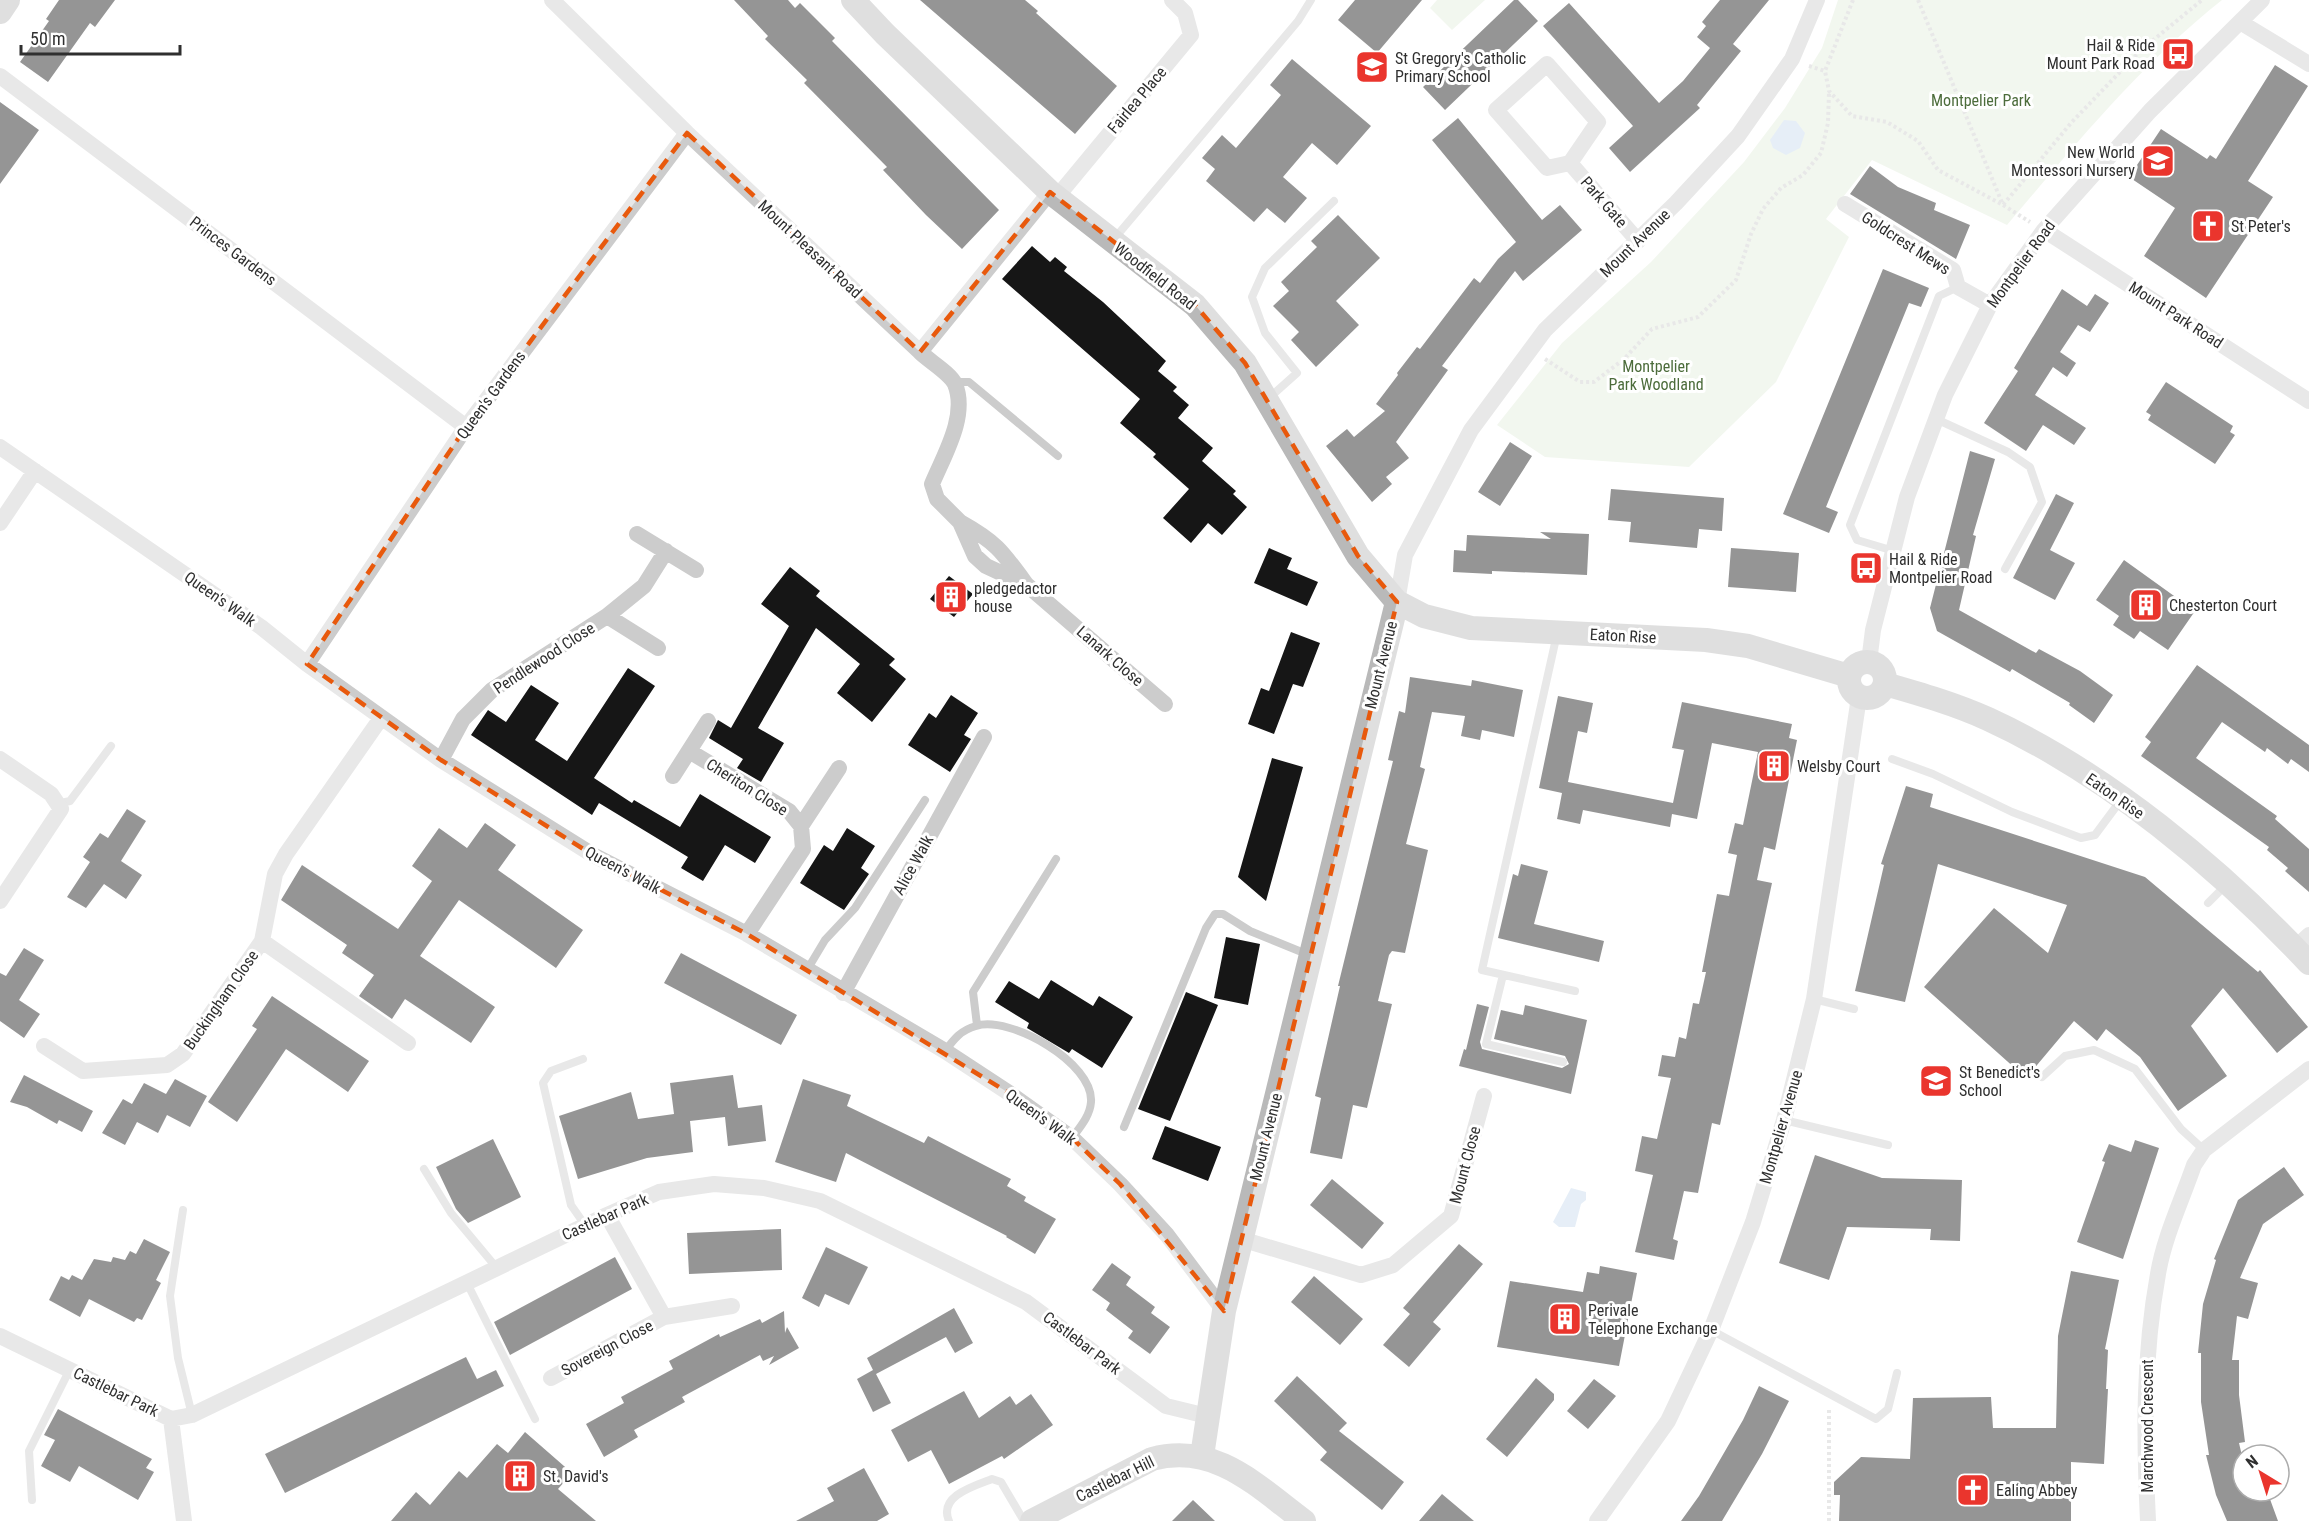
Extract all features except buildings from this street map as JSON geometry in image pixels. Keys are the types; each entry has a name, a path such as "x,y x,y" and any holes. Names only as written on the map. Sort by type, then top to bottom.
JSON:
{"street":[{"name":"Mount Pleasant Road","path":"552,0 687,133 920,352"},
{"name":"Woodfield Road","path":"853,0 885,34 1053,195 1195,305 1245,363 1358,556 1397,602"},
{"name":"Fairlea Place","path":"1053,195 1191,35 1185,13 1173,0"},
{"name":"Mount Avenue","path":"1202,1456 1224,1311 1397,602 1405,555 1471,430 1529,349 1545,330 1638,241 1738,136 1792,59 1817,0"},
{"name":"Montpelier Road","path":"1869,662 1874,630 1906,497 1936,419 1990,304 2044,230 2150,111 2262,0"},
{"path":"2240,22 2309,64"},
{"name":"Park Gate","path":"1547,64 1598,122 1570,163 1547,168 1496,110 1547,64"},
{"name":"Princes Gardens","path":"0,76 466,427"},
{"name":"Queen's Gardens","path":"307,664 466,427 687,133"},
{"name":"Park Gate","path":"1570,163 1638,241"},
{"path":"954,382 920,352 1053,195"},
{"name":"Goldcrest Mews","path":"1845,204 1953,270 1958,287 1990,304"},
{"name":"Mount Park Road","path":"2044,230 2309,400"},
{"name":"Lanark Close","path":"954,382 959,406 952,438 932,484 937,498 960,522 990,539 1002,550 1028,585 1165,704"},
{"name":"Queen's Walk","path":"0,447 261,627 307,664 441,760 593,855 747,934 843,993 945,1051 1072,1138 1120,1184 1167,1235 1224,1311"},
{"path":"0,523 35,471"},
{"name":"Lanark Close","path":"960,522 975,555 986,566 1028,585"},
{"path":"637,534 696,570"},
{"name":"Pendlewood Close","path":"441,760 464,719 492,690 607,616 644,586 666,551"},
{"name":"Eaton Rise","path":"1397,602 1424,616 1471,628 1706,640 1737,644 1813,663 1854,686"},
{"name":"Pendlewood Close","path":"607,616 658,648"},
{"path":"1869,662 1879,666 1884,672 1883,690 1874,698 1854,686 1860,664 1869,662"},
{"name":"Eaton Rise","path":"1885,684 1935,698 1989,720 2056,757 2122,800 2229,883 2304,948"},
{"name":"Montpelier Avenue","path":"1597,1521 1668,1420 1711,1330 1753,1222 1784,1120 1814,999 1854,686"},
{"name":"Buckingham Close","path":"44,1046 83,1071 166,1065 183,1054 262,941 275,874 286,854 381,718"},
{"name":"Cheriton Close","path":"673,776 708,721"},
{"name":"Alice Walk","path":"843,993 984,737"},
{"name":"Cheriton Close","path":"689,751 789,811 801,826 803,849 747,934"},
{"path":"0,759 51,794 61,809 0,901"},
{"name":"Cheriton Close","path":"801,826 839,768"},
{"name":"Buckingham Close","path":"262,941 408,1043"},
{"name":"Marchwood Crescent","path":"2148,1521 2144,1442 2145,1369 2158,1272 2194,1165 2204,1150 2309,1069"},
{"name":"Mount Close","path":"1241,1239 1361,1275 1393,1265 1451,1216 1484,1096"},
{"name":"Castlebar Park","path":"1,1339 171,1419 192,1415 496,1266 607,1215 659,1192 714,1184 764,1188 820,1201 1026,1302 1166,1406 1207,1416"},
{"name":"Sovereign Close","path":"607,1215 664,1317"},
{"name":"Sovereign Close","path":"551,1378 664,1317 732,1306"},
{"path":"171,1419 184,1521"},
{"name":"Castlebar Hill","path":"1032,1521 1152,1459 1167,1455 1202,1456"},
{"path":"1202,1456 1232,1468 1304,1521"}],"lane":[{"path":"1112,241 1298,21 1311,0"},
{"path":"1266,400 1298,373 1264,333 1252,297 1265,268 1334,201"},
{"path":"1894,551 1857,540 1850,525 1939,296 1958,287"},
{"path":"954,382 969,382 1058,456"},
{"path":"1936,419 2008,452 2030,467 2042,502 2005,569"},
{"path":"1557,633 1482,970 1575,991"},
{"path":"57,804 70,801 111,746"},
{"path":"1892,759 1933,774 2012,812 2081,838 2095,835 2122,800"},
{"path":"807,970 825,940 855,908 925,800"},
{"path":"977,1025 972,992 1056,860"},
{"path":"2208,903 2229,883"},
{"path":"1124,1127 1206,928 1215,914 1224,914 1250,931 1310,956"},
{"path":"1503,975 1486,1044 1563,1062"},
{"path":"1814,999 1854,1009"},
{"path":"945,1051 957,1034 977,1025 999,1025 1017,1028 1071,1061 1084,1077 1092,1101 1086,1119 1072,1138"},
{"path":"2042,1077 2065,1056 2094,1050 2136,1069 2181,1129 2204,1150"},
{"path":"583,1059 550,1071 543,1083 571,1205 585,1225"},
{"path":"1784,1120 1888,1145"},
{"path":"424,1169 451,1213 496,1266"},
{"path":"183,1210 170,1296 178,1358 192,1415"},
{"path":"466,1281 535,1419"},
{"path":"1711,1330 1876,1419 1888,1409 1897,1373"},
{"path":"32,1500 29,1451 70,1370"},
{"path":"949,1521 946,1514 948,1504 955,1496 992,1479 1001,1482 1024,1521"}],"path":[{"path":"1529,349 1580,381 1594,382 1624,359 1652,329 1698,317 1736,280 1751,234 1763,209 1781,188 1803,175 1821,153 1828,123 1829,91 1826,71 1853,0"},
{"path":"1918,0 2004,205"},
{"path":"2004,205 2071,123 2140,51 2202,0"},
{"path":"1814,68 1826,71"},
{"path":"1829,91 1852,116 1887,122 1918,141 1938,170 2004,205 2044,230"},
{"path":"1829,1521 1830,1394"}],"highlighted area":[{"path":"687,133 920,352 1050,192 1195,305 1245,363 1358,556 1397,602 1224,1311 1120,1184 1072,1138 1009,1093 747,934 593,855 441,760 307,664 466,427"}],"green space":[{"path":"1437,0 1485,0 1452,30 1430,8"},
{"name":"Montpelier Park","path":"1838,0 2222,0 2163,51 2109,107 2007,225 1872,160 1826,219 1849,237 1776,382 1689,467 1545,457 1497,425 1562,343 1651,262 1744,162 1785,108 1822,48"}],"water":[{"path":"1784,120 1796,121 1805,133 1800,148 1786,155 1773,148 1770,140"},
{"path":"1571,1188 1586,1192 1586,1200 1581,1204 1575,1227 1559,1227 1553,1222"}],"place":[{"name":"Hail & Ride Mount Park Road","path":"2178,54"},
{"name":"St Gregory's Catholic Primary School","path":"1372,67"},
{"name":"New World Montessori Nursery","path":"2158,161"},
{"name":"St Peter's","path":"2208,226"},
{"name":"Hail & Ride Montpelier Road","path":"1866,568"},
{"name":"pledgedactor house","path":"951,597"},
{"name":"Chesterton Court","path":"2146,605"},
{"name":"Welsby Court","path":"1774,766"},
{"name":"St Benedict's School","path":"1936,1081"},
{"name":"Perivale Telephone Exchange","path":"1565,1319"},
{"name":"St. David's","path":"520,1476"},
{"name":"Ealing Abbey","path":"1973,1490"}],"park label":[{"name":"Montpelier Park Woodland","path":"1656,375"}]}
